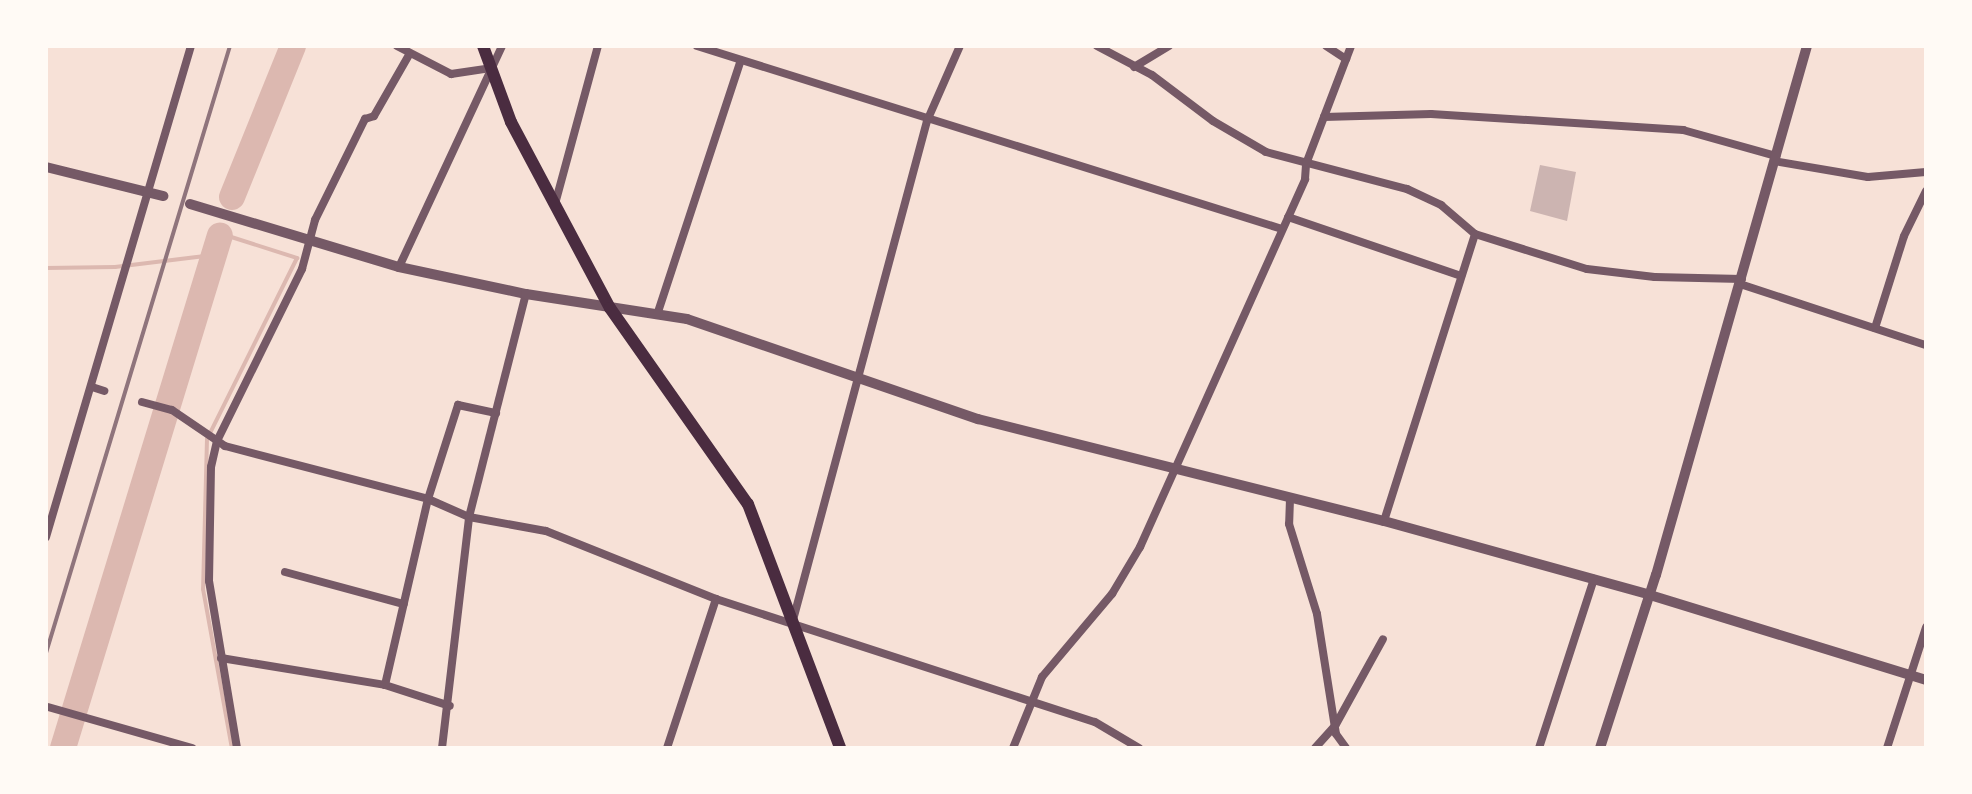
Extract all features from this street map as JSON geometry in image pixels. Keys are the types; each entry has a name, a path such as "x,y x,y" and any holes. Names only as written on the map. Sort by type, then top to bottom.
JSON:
{"main road":[{"path":"483,46 511,122 610,308 748,504 840,748"}],"street":[{"path":"46,537 191,46"},
{"path":"397,46 409,55 451,74 491,68"},
{"path":"399,267 502,46"},
{"path":"555,205 598,46"},
{"path":"697,46 927,121 1282,229"},
{"path":"792,621 927,121 960,46"},
{"path":"1097,46 1134,67 1233,134 1306,164 1407,189 1441,205 1475,234 1587,269 1741,282 1926,345"},
{"path":"1134,67 1169,46"},
{"path":"1326,46 1346,59"},
{"path":"1013,748 1028,702 1112,594 1175,471 1305,179 1306,164 1351,46"},
{"path":"1600,748 1650,595 1807,46"},
{"path":"237,748 209,581 211,467 217,441 310,242 315,220 365,119 374,116 409,55"},
{"path":"657,315 741,60"},
{"path":"1324,117 1431,114 1683,130 1775,158 1868,177 1923,170"},
{"path":"46,167 163,196"},
{"path":"1875,328 1904,236 1926,191"},
{"path":"190,204 399,267 526,294 657,315 762,341 978,419 1175,471 1384,521 1650,595 1926,680"},
{"path":"1288,217 1461,276"},
{"path":"1384,521 1475,234"},
{"path":"442,748 450,706 469,517 526,294"},
{"path":"92,387 104,391"},
{"path":"142,402 172,410 217,441 428,499 469,517 546,531 716,599 792,621 1095,722 1139,748"},
{"path":"385,685 428,499 458,405 496,413"},
{"path":"1290,499 1289,524 1317,614 1335,726 1346,748"},
{"path":"285,572 404,604"},
{"path":"1539,748 1594,579"},
{"path":"667,748 716,599"},
{"path":"1887,748 1926,627"},
{"path":"1315,748 1335,726 1383,639"},
{"path":"221,658 385,685 450,706"},
{"path":"48,707 192,748"}],"building":[{"path":"1540,165 1576,172 1567,221 1530,211"}],"waterway":[{"path":"232,197 293,46"},
{"path":"63,748 220,235"},
{"path":"46,268 115,267 213,255 225,235 297,258 207,439 203,589 232,748"}],"railway":[{"path":"46,653 230,46"}]}
